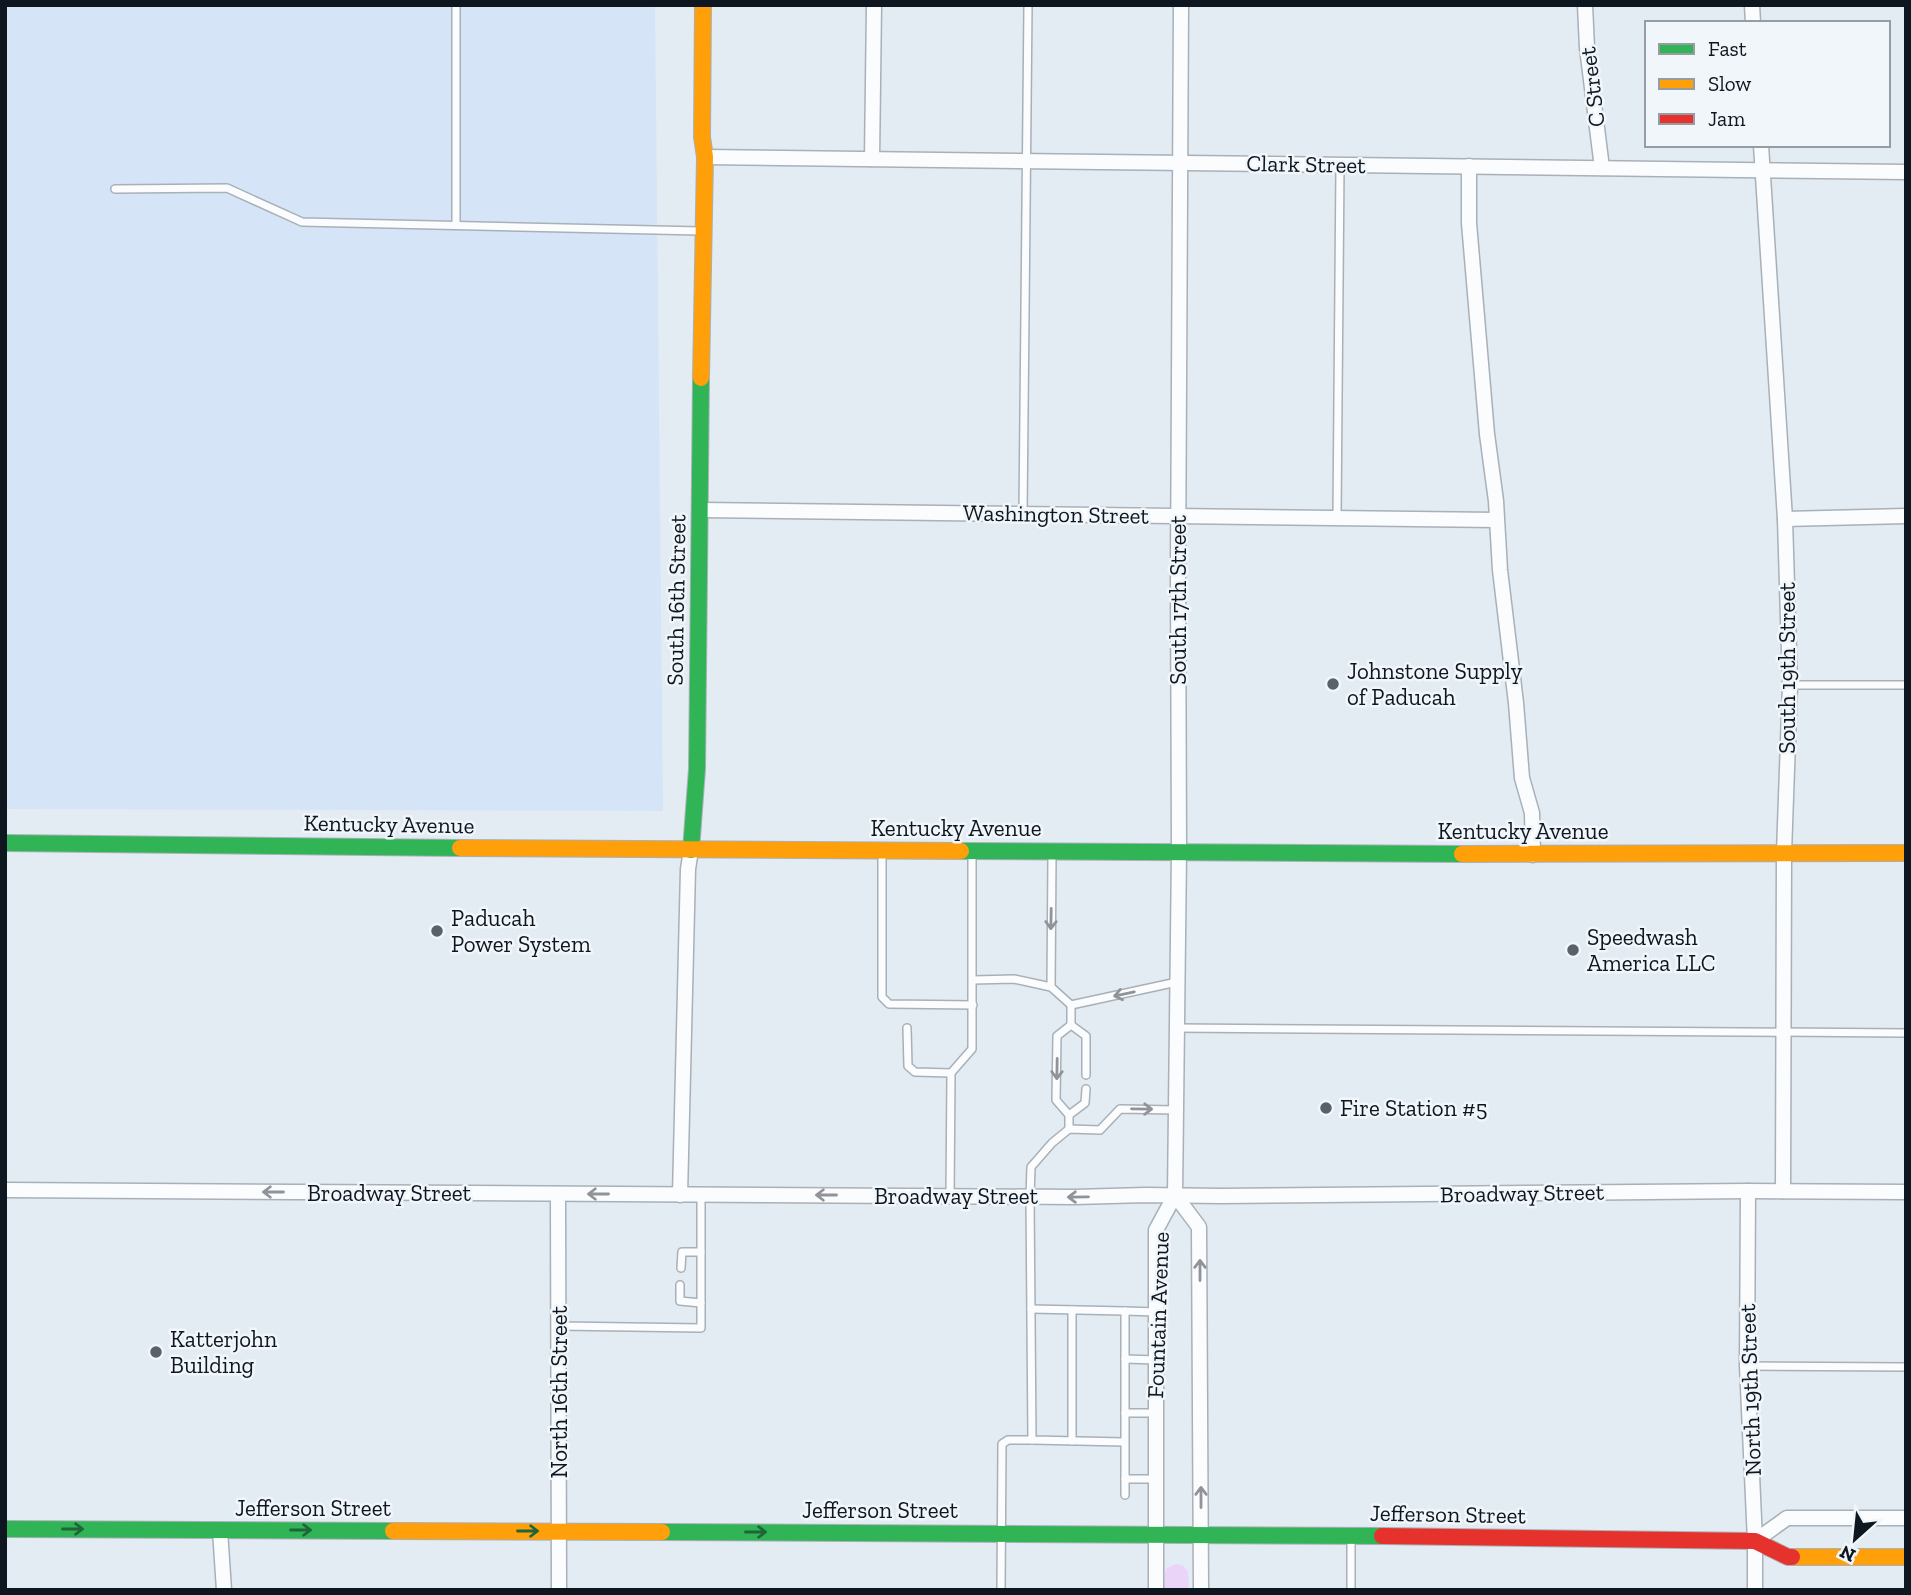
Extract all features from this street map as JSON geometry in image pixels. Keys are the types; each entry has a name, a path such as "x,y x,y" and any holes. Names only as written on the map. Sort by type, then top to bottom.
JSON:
{"street":[{"name":"South 16th Street","path":"680,1195 688,869 696,769 705,156 702,137 703,5"},
{"path":"872,159 874,5"},
{"name":"South 17th Street","path":"1175,1195 1179,851 1181,5"},
{"name":"C Street","path":"1585,5 1587,48 1602,168"},
{"name":"South 19th Street","path":"1761,147 1785,519 1790,685 1784,853 1783,1191"},
{"name":"Clark Street","path":"705,156 1906,172"},
{"path":"1469,166 1471,254 1487,434 1522,778 1532,813 1533,855"},
{"name":"Washington Street","path":"699,510 1496,520"},
{"path":"1785,519 1906,516"},
{"name":"Kentucky Avenue","path":"5,843 1533,855 1906,853"},
{"name":"Broadway Street","path":"5,1191 1030,1197 1906,1192"},
{"name":"North 19th Street","path":"1748,1191 1747,1366 1755,1590"},
{"name":"North 16th Street","path":"558,1194 559,1590"},
{"name":"Fountain Avenue","path":"1156,1590 1156,1230 1175,1195 1199,1227 1201,1590"},
{"path":"1755,1541 1787,1518 1906,1518"},
{"name":"Jefferson Street","path":"5,1529 1201,1534 1755,1541 1788,1557 1906,1557"},
{"path":"220,1530 224,1590"}],"lane":[{"path":"456,5 456,225"},
{"path":"1023,514 1028,5"},
{"path":"1337,518 1340,164"},
{"path":"115,189 227,188 302,222 704,231"},
{"path":"1790,685 1906,685"},
{"path":"882,850 882,996 888,1003 973,1005"},
{"path":"950,1196 951,1073 972,1049 972,850"},
{"path":"1051,987 1052,850"},
{"path":"973,980 1014,979 1051,987 1071,1005 1071,1025"},
{"path":"1071,1005 1177,982"},
{"path":"1071,1025 1086,1036 1086,1075"},
{"path":"1069,1129 1069,1115 1056,1100 1057,1036 1071,1025"},
{"path":"907,1028 908,1066 915,1072 951,1073"},
{"path":"1177,1028 1906,1032"},
{"path":"1069,1115 1086,1103 1086,1089"},
{"path":"1032,1440 1031,1167 1052,1143 1069,1129 1100,1130 1120,1109 1175,1110"},
{"path":"559,1326 701,1328 701,1195"},
{"path":"681,1268 682,1252 701,1252"},
{"path":"680,1285 680,1301 701,1303"},
{"path":"1031,1309 1156,1312"},
{"path":"1072,1441 1073,1310"},
{"path":"1125,1311 1125,1495"},
{"path":"1125,1359 1156,1360"},
{"path":"1747,1366 1906,1367"},
{"path":"1125,1413 1156,1413"},
{"path":"1001,1590 1003,1444 1008,1440 1124,1442"},
{"path":"1125,1479 1156,1479"},
{"path":"1351,1536 1351,1590"}],"shaded area":[{"path":"5,5 655,5 663,811 5,809"},
{"path":"1176,1564 1182,1565 1188,1571 1189,1590 1164,1590 1167,1568"}],"traffic: fast":[{"path":"691,850 697,769 701,378"},
{"path":"5,843 460,848"},
{"path":"961,851 1462,854"},
{"path":"5,1529 393,1531"},
{"path":"662,1532 1382,1536"}],"traffic: slow":[{"path":"701,378 705,157 702,137 703,5"},
{"path":"460,848 961,851"},
{"path":"1462,854 1906,853"},
{"path":"393,1531 662,1532"},
{"path":"1792,1557 1906,1557"}],"traffic: jam":[{"path":"1382,1536 1755,1541 1792,1557"}],"place":[{"name":"Johnstone Supply of Paducah","path":"1333,684"},
{"name":"Paducah Power System","path":"437,931"},
{"name":"Speedwash America LLC","path":"1573,950"},
{"name":"Fire Station #5","path":"1326,1108"},
{"name":"Katterjohn Building","path":"156,1352"}]}
